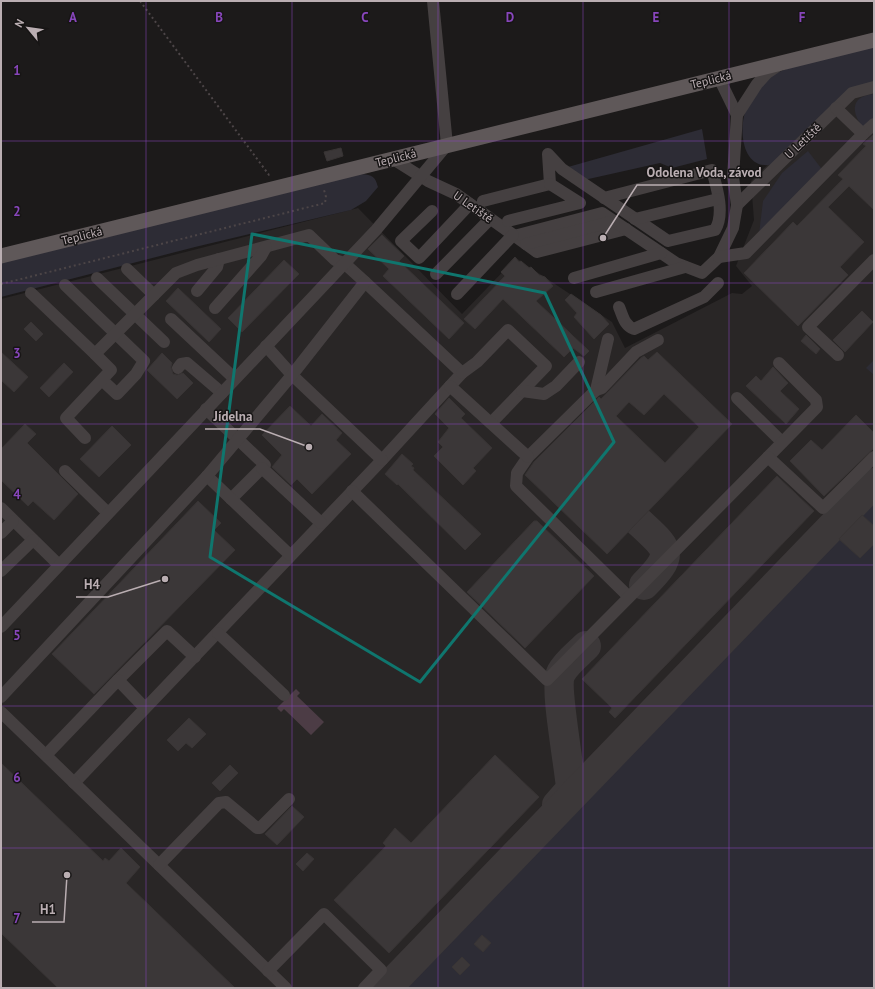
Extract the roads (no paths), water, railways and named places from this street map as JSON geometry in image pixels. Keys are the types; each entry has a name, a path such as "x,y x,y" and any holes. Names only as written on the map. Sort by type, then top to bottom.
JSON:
{"main road":[{"name":"Teplická","path":"1,256 874,40"}],"street":[{"path":"1,627 376,230 447,145 433,1"},
{"path":"457,294 513,236 602,213 685,267 702,273 719,257 733,228 737,205 733,177 737,115 757,84 767,73 787,61"},
{"path":"718,78 737,115"},
{"name":"U Letiště","path":"737,205 852,93 874,87"},
{"path":"836,108 864,134"},
{"path":"719,257 746,253 874,124"},
{"path":"550,184 548,154 562,169 604,198 668,241 715,230 720,223 718,199 712,170 604,198"},
{"name":"U Letiště","path":"393,159 420,176 456,194 513,236 538,252 626,229"},
{"path":"483,201 550,184 580,203 508,221"},
{"path":"635,219 718,199"},
{"path":"432,211 401,241 419,258 470,204"},
{"path":"436,274 490,219"},
{"path":"526,244 614,220"},
{"path":"95,354 176,273 219,259 310,235 335,260 344,263 365,282 462,373"},
{"path":"215,308 261,256 266,247"},
{"path":"574,278 661,252"},
{"path":"196,291 217,267 219,259"},
{"path":"838,355 808,326 874,260"},
{"path":"596,292 685,267"},
{"path":"127,269 154,295"},
{"path":"97,278 164,342"},
{"path":"1,698 207,476 292,375 365,282"},
{"path":"619,307 623,319 629,327 634,329 704,297 718,283"},
{"path":"66,285 144,361 136,374 117,394 102,380"},
{"path":"31,294 111,370 66,418 86,438"},
{"path":"171,319 235,379"},
{"path":"74,783 382,460 462,373 477,362 508,330 546,366 491,423"},
{"path":"596,390 608,339"},
{"path":"628,596 516,486 517,473 528,457 596,390 602,388 636,352 658,340"},
{"path":"266,346 292,375 382,460"},
{"path":"522,391 544,394 556,386 579,362"},
{"path":"178,368 181,364 187,363 222,393"},
{"path":"352,491 547,680 628,596 817,407 816,400 779,363"},
{"path":"450,386 528,457"},
{"path":"737,398 782,442"},
{"path":"206,409 265,465 231,499"},
{"path":"768,457 823,508 874,457"},
{"path":"262,468 321,523"},
{"path":"65,471 108,513"},
{"path":"207,476 290,555"},
{"path":"1,508 59,565"},
{"path":"1,533 14,521"},
{"path":"1,571 33,540"},
{"path":"46,756 167,631 195,657"},
{"path":"218,633 284,695"},
{"path":"118,680 145,708"},
{"path":"1,712 286,988"},
{"path":"159,865 219,803 226,802 257,828 260,828 289,799"},
{"path":"268,971 324,914 381,970 364,988"}],"place":[{"name":"Odolena Voda, závod","path":"603,238"},
{"name":"Jídelna","path":"309,447"},
{"name":"H4","path":"165,579"},
{"name":"H1","path":"67,875"}]}
